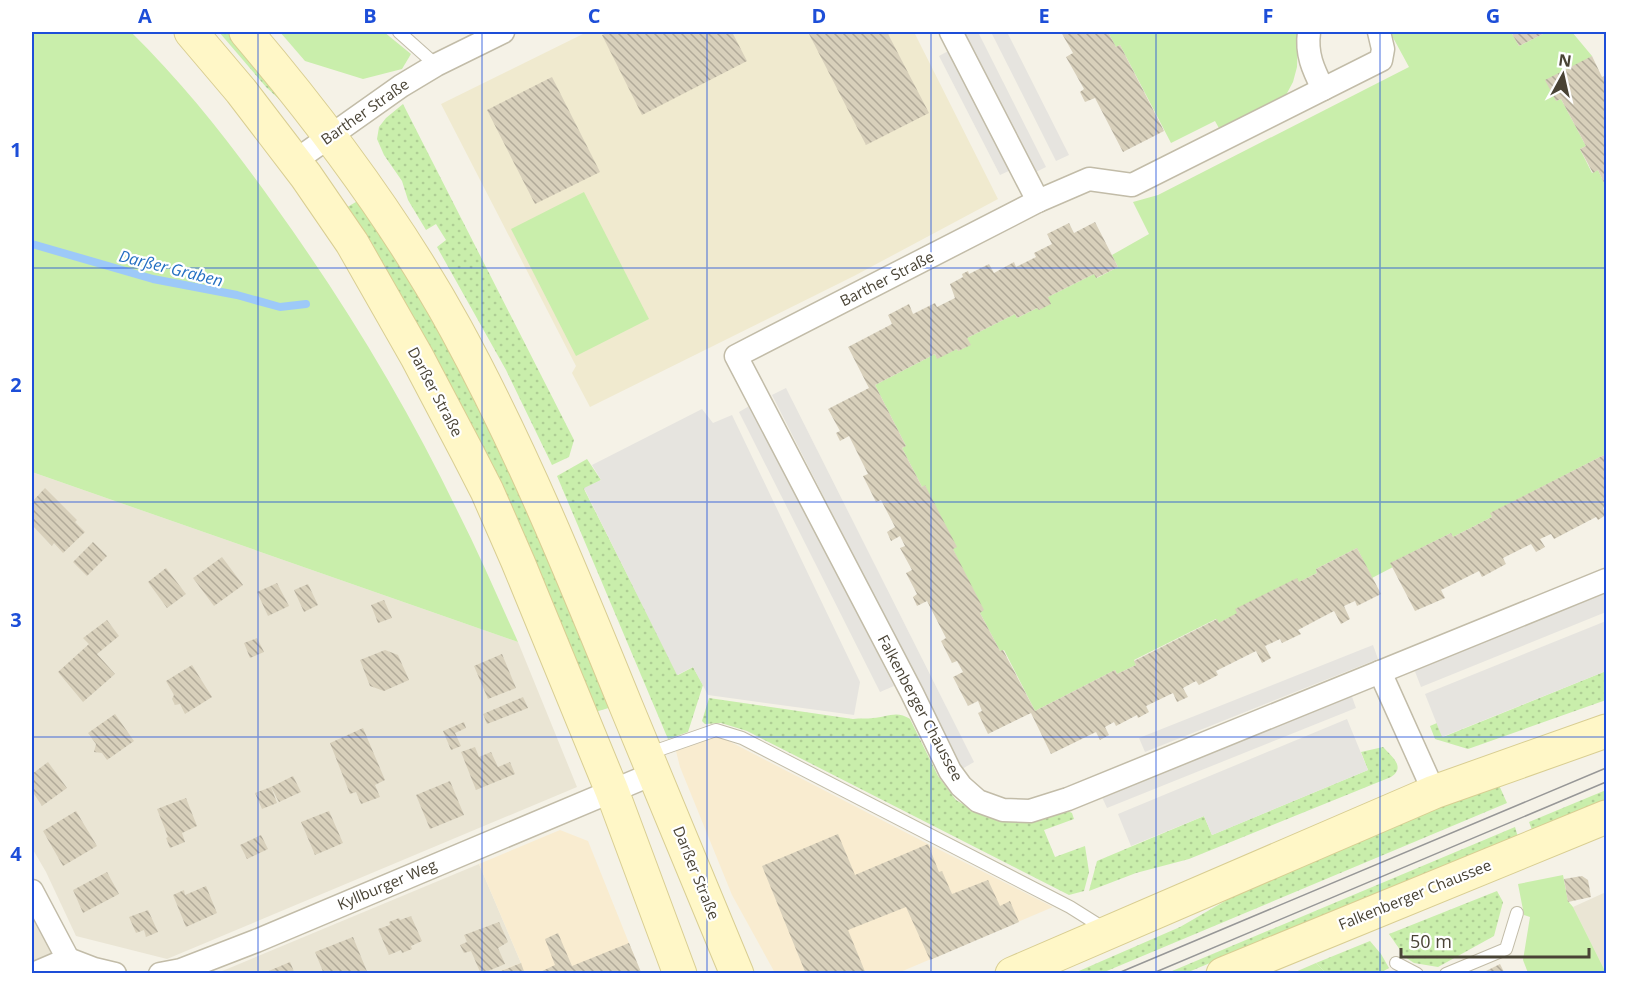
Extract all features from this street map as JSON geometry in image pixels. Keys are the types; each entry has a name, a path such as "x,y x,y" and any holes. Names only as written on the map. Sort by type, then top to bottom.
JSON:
{"main road":[{"name":"Darßer Straße","path":"191,32 242,91 295,161 352,243 417,357 487,491 612,791 680,974"},
{"name":"Darßer Straße","path":"246,32 331,137 401,239 456,328 533,484 737,974"},
{"path":"1012,974 1434,792 1606,731"},
{"name":"Falkenberger Chaussee","path":"1223,974 1606,817"}],"street":[{"name":"Barther Straße","path":"295,161 401,86 436,65 503,32"},
{"path":"951,32 1038,201"},
{"path":"1309,32 1307,46 1309,61 1323,89"},
{"name":"Barther Straße","path":"736,356 1038,201 1089,179 1132,185 1323,89 1380,60 1383,49 1379,32"},
{"name":"Falkenberger Chaussee","path":"736,356 912,693 950,771 961,786 978,801 1003,810 1030,811 1068,799 1606,580"},
{"path":"1380,672 1434,792"},
{"path":"612,791 651,764"},
{"name":"Kyllburger Weg","path":"160,974 181,970 256,941 612,791"},
{"path":"32,891 68,959 115,974"},
{"path":"33,974 68,959"}],"lane":[{"path":"399,32 436,65"},
{"path":"651,764 716,730 742,738 1070,907 1108,931"},
{"path":"1446,974 1506,949 1517,913"},
{"path":"1396,963 1417,974"}],"shaded area":[{"path":"587,32 914,32 998,199 854,276 590,407 572,373 576,366 441,104"},
{"path":"962,32 978,32 1046,167 1034,173"},
{"path":"991,32 1007,32 1069,155 1056,161"},
{"path":"952,49 1013,169 1000,175 939,56"},
{"path":"786,388 974,762 962,769 772,395"},
{"path":"751,405 894,686 880,692 739,412"},
{"path":"702,409 713,423 732,415 860,682 854,715 708,695 693,667 677,675 584,488 601,480 592,465"},
{"path":"32,472 518,642 577,787 167,959 76,936 32,848"},
{"path":"1606,592 1606,612 1421,687 1414,669"},
{"path":"1606,621 1606,671 1442,737 1425,694"},
{"path":"1373,645 1378,659 1145,752 1139,738"},
{"path":"1351,694 1356,708 1107,808 1101,795"},
{"path":"1347,719 1368,770 1212,835 1204,816 1131,846 1118,814"},
{"path":"713,737 721,737 1053,907 898,973 775,973 732,895 680,767 676,751"},
{"path":"560,830 588,841 641,973 495,973 521,963 479,864"},
{"path":"479,864 521,963 495,974 215,974"},
{"path":"1606,892 1606,973 1573,907"},
{"path":"32,902 54,950 51,957 32,967"}],"green space":[{"path":"32,32 131,32 189,94 225,138 275,206 373,354 437,470 481,559 518,642 32,472"},
{"path":"219,32 230,32 283,99 281,101 266,87"},
{"path":"280,32 384,32 411,54 402,69 363,79 305,61"},
{"path":"1108,32 1300,32 1297,67 1286,95 1220,130 1215,121 1171,143 1120,45 1116,47"},
{"path":"1390,32 1511,32 1519,46 1547,32 1572,32 1592,56 1556,101 1561,99 1586,146 1580,149 1592,173 1598,170 1606,187 1606,454 1491,513 1492,517 1453,537 1451,533 1391,563 1393,567 1372,578 1357,548 1316,569 1317,573 1219,623 1216,619 1134,660 1136,665 1117,674 1115,670 1035,711 1004,650 1000,651 980,613 953,549 956,547 925,486 922,487 902,448 906,446 875,385 935,354 937,358 957,349 958,351 970,345 967,338 1015,314 1017,318 1037,308 1039,310 1048,297 1094,274 1097,278 1118,267 1112,255 1149,234 1133,202 1158,195 1409,67"},
{"path":"403,104 574,440 569,457 552,465 506,370 437,247 446,240 436,224 426,230 408,200 402,181 384,155 377,139 379,127"},
{"path":"584,192 649,319 576,356 511,229"},
{"path":"361,199 436,321 501,448 612,707 595,712 344,209"},
{"path":"587,459 601,480 584,489 678,675 693,667 703,685 688,732 668,739 557,476"},
{"path":"1606,671 1606,700 1468,749 1435,739 1430,726 1437,723 1443,737"},
{"path":"709,698 853,719 896,714 905,716 910,719 938,776 956,800 971,809 1064,809 1072,813 1074,819 1044,830 1055,857 1085,846 1089,872 1084,891 1069,895 747,731 721,723 705,724 702,721"},
{"path":"1383,747 1396,762 1397,770 1391,777 1189,859 1136,873 1089,891 1097,861 1204,816 1212,835 1368,770 1361,752"},
{"path":"1498,783 1507,803 1102,973 1072,974 1180,927 1265,878"},
{"path":"1606,790 1606,801 1532,830 1529,822"},
{"path":"1515,827 1518,837 1474,853 1186,973 1165,974"},
{"path":"1563,875 1568,901 1606,973 1528,973 1523,960 1530,917 1524,915 1518,884"},
{"path":"1497,891 1503,902 1494,936 1438,967 1414,963 1405,957 1389,934"},
{"path":"1370,941 1389,968 1380,973 1326,973 1316,963"},
{"path":"1316,963 1326,973 1293,973"}],"building":[{"path":"609,32 732,32 747,61 642,115 602,35"},
{"path":"808,32 887,32 929,113 866,145"},
{"path":"1061,32 1108,32 1116,47 1120,45 1164,131 1123,152 1095,98 1085,102 1080,92 1084,89 1066,57 1073,53"},
{"path":"1511,32 1547,32 1519,46"},
{"path":"1592,56 1602,77 1606,75 1606,187 1598,170 1593,173 1580,149 1586,146 1561,99 1556,101 1545,80"},
{"path":"552,77 600,172 535,204 487,110"},
{"path":"1095,222 1118,267 1096,278 1094,274 1048,297 1051,304 1039,310 1037,308 1017,318 1015,314 967,338 971,345 937,359 935,354 875,385 906,446 902,448 922,487 925,485 957,547 953,549 984,610 980,613 1000,651 1003,650 1035,711 1115,670 1117,674 1136,665 1134,661 1217,619 1219,623 1237,613 1235,609 1297,578 1299,582 1317,573 1316,569 1357,548 1381,594 1357,606 1355,601 1344,606 1350,619 1341,624 1334,611 1298,630 1301,634 1282,643 1280,639 1265,646 1271,658 1262,663 1256,651 1216,671 1218,675 1199,685 1196,681 1183,688 1188,697 1177,702 1173,693 1146,706 1149,712 1138,718 1137,715 1116,726 1114,722 1105,727 1109,735 1100,740 1096,732 1051,754 1031,713 988,734 978,713 982,711 978,701 968,706 953,677 963,672 957,661 952,663 941,641 946,638 927,601 917,606 913,597 917,594 906,573 912,570 900,548 905,546 900,536 891,541 887,532 895,527 881,500 876,502 863,476 868,474 849,436 840,441 836,433 840,431 828,409 869,388 848,347 892,324 888,315 909,304 913,314 935,303 937,307 955,298 950,284 963,277 962,274 968,271 969,274 989,264 994,273 1014,262 1016,267 1036,257 1034,253 1052,244 1047,234 1069,223 1074,233"},
{"path":"1606,454 1606,506 1603,508 1606,515 1598,520 1596,517 1554,539 1551,534 1540,539 1545,547 1536,552 1531,544 1503,558 1506,564 1482,577 1479,571 1441,590 1445,598 1415,611 1390,563 1451,533 1453,537 1492,517 1490,513"},
{"path":"45,488 77,520 75,522 85,532 63,553 54,543 52,546 32,525 32,502"},
{"path":"93,542 107,556 87,576 73,562"},
{"path":"222,557 243,585 214,606 193,578"},
{"path":"166,568 186,594 167,608 148,582"},
{"path":"277,583 289,606 268,616 257,592"},
{"path":"308,584 318,605 304,612 294,590"},
{"path":"384,600 392,618 378,623 371,605"},
{"path":"107,620 119,636 97,654 115,674 83,702 58,672 89,644 83,638"},
{"path":"257,638 264,652 250,658 244,643"},
{"path":"385,650 398,655 409,680 384,691 370,686 360,660"},
{"path":"502,654 516,688 488,699 474,666"},
{"path":"192,665 212,697 185,714 180,704 175,705 172,699 174,695 166,681"},
{"path":"523,697 528,708 487,724 483,714"},
{"path":"115,714 134,741 107,760 102,753 94,752 96,744 88,733"},
{"path":"464,722 466,728 455,733 461,746 451,750 443,731"},
{"path":"363,728 385,780 375,785 380,797 361,804 356,792 350,794 330,743"},
{"path":"475,747 479,757 491,752 498,767 510,762 515,774 476,790 461,752"},
{"path":"48,762 67,788 42,806 32,791 32,774"},
{"path":"293,776 301,792 279,802 271,787"},
{"path":"450,781 464,815 430,829 416,795"},
{"path":"271,787 277,803 262,809 255,793"},
{"path":"186,798 197,826 182,833 185,842 170,848 157,809"},
{"path":"76,811 97,846 63,866 43,831"},
{"path":"329,811 343,843 315,855 301,822"},
{"path":"838,834 855,875 928,844 939,872 942,871 952,894 988,880 1000,906 1010,901 1019,922 930,960 906,907 848,930 866,974 806,974 762,866"},
{"path":"261,835 268,849 247,859 240,845"},
{"path":"107,872 119,894 83,913 73,890"},
{"path":"1582,876 1588,880 1591,897 1568,902 1564,879"},
{"path":"206,886 217,913 186,927 173,895 184,890 185,895"},
{"path":"148,910 158,932 146,937 144,930 136,933 129,917"},
{"path":"411,916 422,941 411,946 412,949 402,953 401,950 389,955 378,929 390,925 389,922 399,918 400,920"},
{"path":"499,922 508,942 498,948 505,964 481,974 471,951 464,953 460,945 467,942 464,935"},
{"path":"558,933 572,966 629,943 641,972 536,974 555,965 545,939"},
{"path":"353,937 368,974 324,974 315,952"},
{"path":"290,962 295,974 264,974 264,973"},
{"path":"521,963 525,974 496,974 496,973"},
{"path":"1500,964 1505,974 1480,974"}],"waterway":[{"name":"Darßer Graben","path":"32,244 153,279 237,295 280,307 306,304"}],"tram line":[{"path":"1116,974 1606,768"},
{"path":"1151,974 1606,782"}]}
